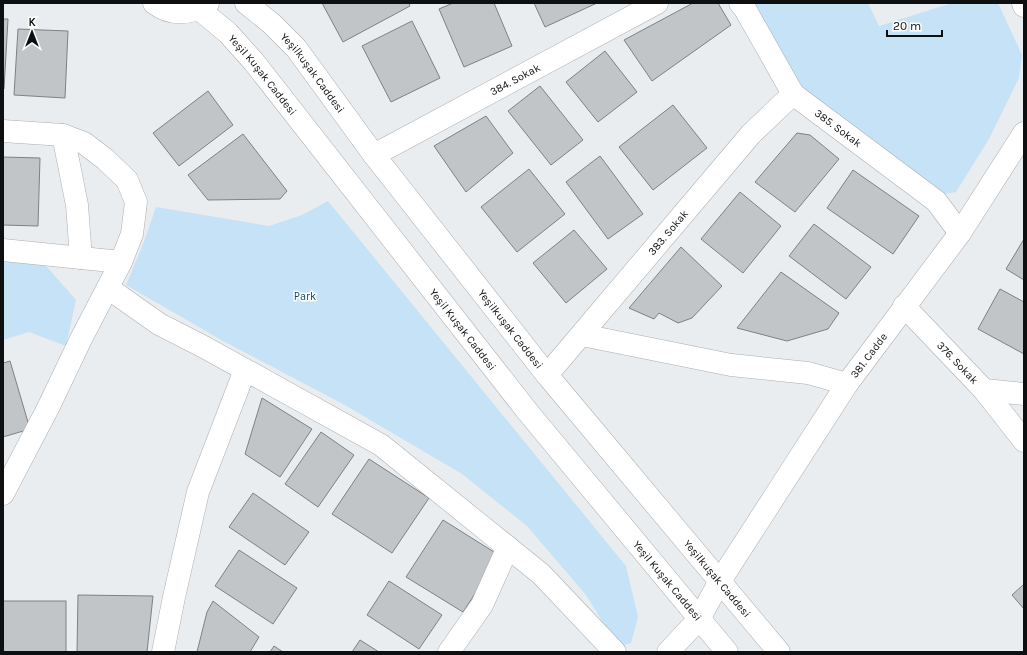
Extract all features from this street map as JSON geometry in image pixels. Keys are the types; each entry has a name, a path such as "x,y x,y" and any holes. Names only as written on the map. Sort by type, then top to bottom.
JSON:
{"street":[{"path":"154,3 161,9 173,13 186,13 204,6"},
{"name":"Yeşilkuşak Caddesi","path":"246,3 272,24 296,48 374,155 547,375 779,652"},
{"name":"384. Sokak","path":"374,155 657,3"},
{"name":"385. Sokak","path":"740,3 793,94 936,201 960,233"},
{"name":"Yeşil Kuşak Caddesi","path":"204,6 254,62 527,411 727,652"},
{"name":"383. Sokak","path":"547,375 751,134 793,94"},
{"path":"3,131 62,135 84,143 105,159 127,180 136,202 132,234 121,262 3,494"},
{"name":"381. Cadde","path":"668,652 699,619 720,581 847,384 960,233 1024,133"},
{"path":"62,135 77,205 81,258"},
{"path":"3,250 121,262"},
{"path":"108,288 159,324 381,445 541,574 615,652"},
{"name":"376. Sokak","path":"904,306 984,390 1024,394"},
{"path":"582,335 731,365 808,373 847,384"},
{"path":"163,652 198,492 245,370"},
{"path":"984,390 1024,441"},
{"path":"449,652 482,605 508,547"}],"green space":[{"path":"750,3 868,3 879,26 952,3 998,3 1022,55 1019,78 989,139 956,192 945,194 804,90"},
{"name":"Park","path":"328,201 626,566 638,617 631,643 618,647 586,595 527,526 462,474 343,404 223,341 126,285 156,207 269,226 302,215"},
{"path":"3,256 40,259 76,300 66,346 29,332 3,340"}],"building":[{"path":"322,3 409,3 410,6 343,42"},
{"path":"453,3 494,3 512,46 464,67 439,9"},
{"path":"534,3 597,3 545,27"},
{"path":"693,3 718,3 731,25 652,81 624,40"},
{"path":"3,19 8,19 4,89 3,89"},
{"path":"412,21 440,78 391,102 362,46"},
{"path":"18,29 68,31 65,98 14,95"},
{"path":"605,51 637,92 598,122 566,82"},
{"path":"540,86 583,140 551,165 508,111"},
{"path":"208,91 233,125 179,166 153,133"},
{"path":"673,105 707,148 653,190 619,147"},
{"path":"486,116 513,153 466,192 434,146"},
{"path":"797,133 810,135 839,159 795,212 755,182"},
{"path":"243,134 287,191 280,199 208,200 188,175"},
{"path":"600,156 643,214 608,239 566,182"},
{"path":"3,157 40,158 38,226 3,225"},
{"path":"529,169 565,214 517,252 481,207"},
{"path":"853,170 919,216 893,254 827,208"},
{"path":"740,192 781,226 743,273 701,239"},
{"path":"814,224 871,267 846,299 789,256"},
{"path":"574,230 607,269 566,303 533,263"},
{"path":"1024,239 1024,280 1006,269"},
{"path":"681,247 722,286 692,318 678,323 659,313 654,319 629,308"},
{"path":"781,272 839,313 828,329 787,341 737,328"},
{"path":"1000,289 1024,302 1024,354 978,329"},
{"path":"10,361 30,429 3,437 3,363"},
{"path":"262,398 312,429 280,477 245,454"},
{"path":"321,432 354,455 318,507 285,484"},
{"path":"369,459 429,498 392,553 332,514"},
{"path":"253,493 309,532 285,565 229,527"},
{"path":"443,520 494,552 495,563 463,612 406,577"},
{"path":"239,550 297,588 273,624 215,586"},
{"path":"389,581 442,615 419,649 367,615"},
{"path":"1024,584 1024,609 1012,595"},
{"path":"78,595 153,596 147,652 77,652"},
{"path":"3,601 66,601 66,652 3,652"},
{"path":"213,601 259,637 250,652 197,652 207,612"},
{"path":"360,640 379,652 352,652"},
{"path":"274,646 283,652 270,652"}]}
